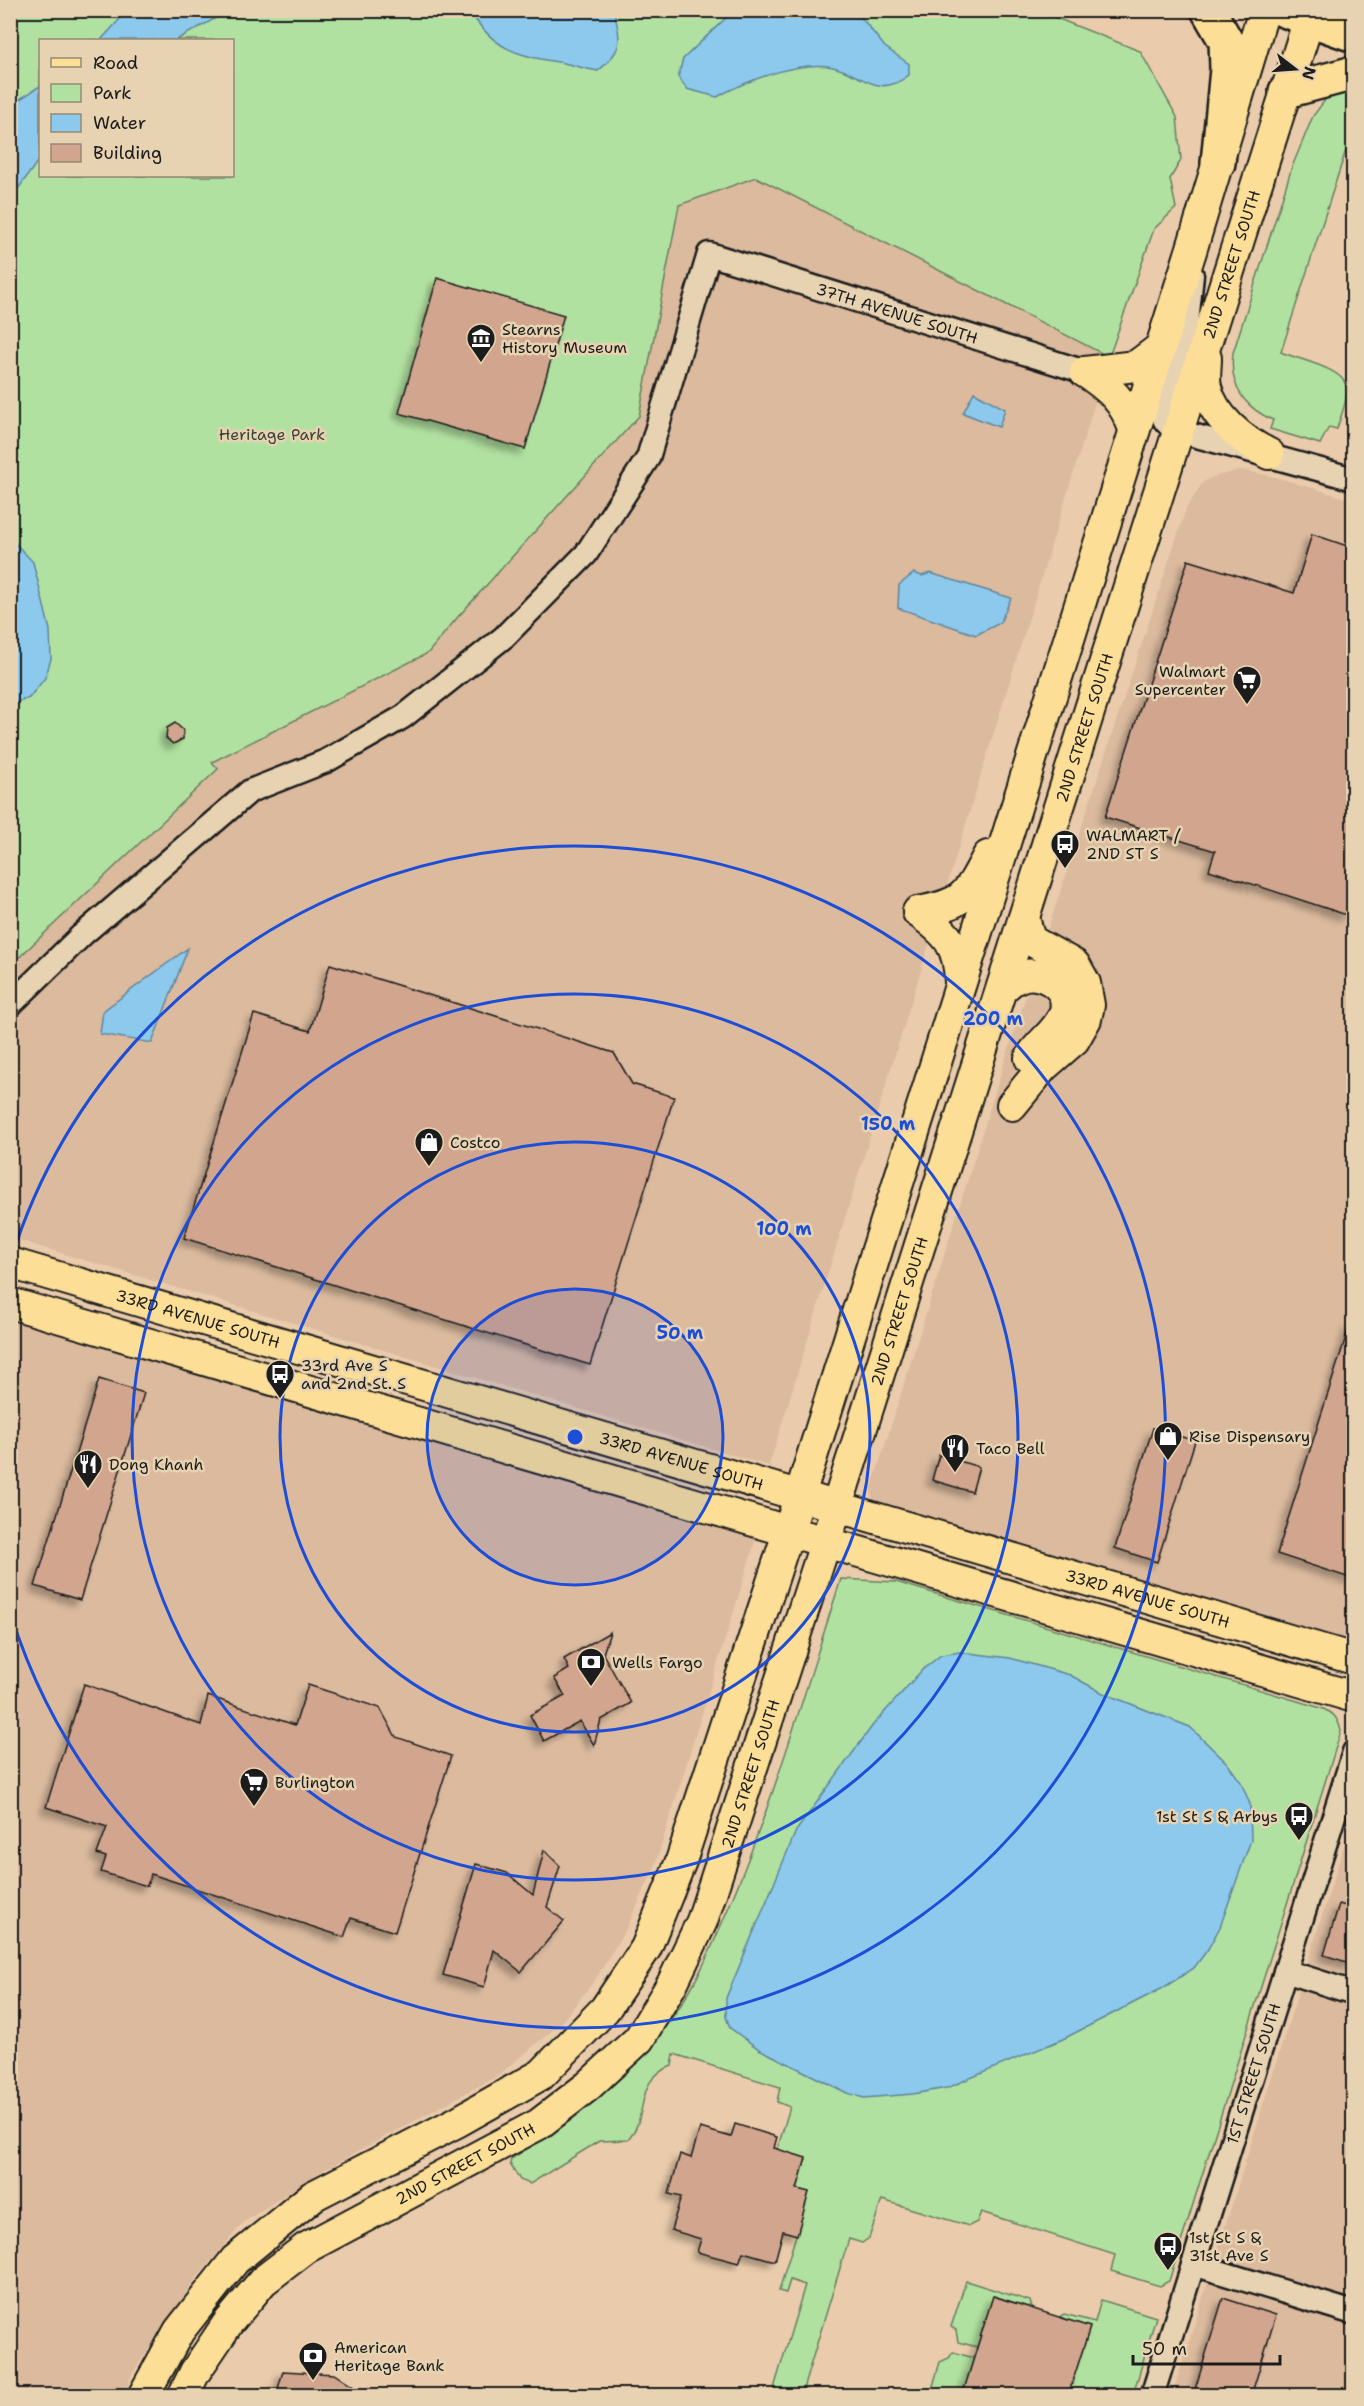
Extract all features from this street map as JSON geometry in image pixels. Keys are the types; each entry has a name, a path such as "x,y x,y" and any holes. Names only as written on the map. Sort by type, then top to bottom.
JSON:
{"highway":[{"path":"1208,10 1226,40 1227,69 1218,163"},
{"path":"1302,13 1353,35"},
{"path":"1286,91 1353,73"}],"main road":[{"path":"143,2396 179,2331 235,2260 313,2196 457,2122 542,2074 605,2009 646,1948 681,1860 788,1533 1192,248 1264,10"},
{"name":"2ND STREET SOUTH","path":"183,2396 195,2372 228,2323 263,2282 306,2248 538,2124 588,2086 639,2039 672,1984 702,1921 838,1505 1286,91 1302,13"},
{"path":"1206,342 1206,387 1212,402 1239,435 1269,454"},
{"path":"1085,372 1136,366 1160,348"},
{"path":"1085,372 1117,395 1127,410 1134,429"},
{"path":"960,984 957,952 950,940 918,912 947,906 963,896 972,886 1015,810"},
{"path":"1002,989 1017,977 1030,975 1053,981 1066,1000 1064,1016 1053,1034 1032,1054 1012,1105 1043,1067 1074,1040 1086,1019 1089,1005 1085,983 1075,965 1030,940 1024,918"},
{"name":"33RD AVENUE SOUTH","path":"10,1263 838,1505 1353,1659"},
{"path":"10,1304 1353,1697"}],"street":[{"path":"1192,248 1192,283 1187,322 1162,414 1164,422 1178,431 1269,454 1353,479"},
{"name":"37TH AVENUE SOUTH","path":"10,1005 82,935 250,791 326,761 403,717 504,637 586,554 648,458 710,254 1085,372"},
{"name":"1ST STREET SOUTH","path":"1152,2396 1353,1752"},
{"path":"1285,1971 1353,1993"},
{"path":"1193,2264 1353,2313"}],"shaded area":[{"path":"756,177 1109,357 769,1466 11,1238 10,936 159,789 428,653 639,416 679,205"},
{"path":"1241,470 1275,477 1353,500 1353,1641 880,1503 873,1500 871,1490 1006,1057 1186,509 1203,482 1216,476"},
{"path":"10,1316 757,1536 654,1869 626,1929 595,1980 560,2024 499,2075 320,2172 244,2222 194,2281 132,2374 124,2395 11,2395"},
{"path":"1353,1816 1353,2395 1172,2396 1244,2166"}],"green space":[{"name":"Heritage Park","path":"1036,10 1140,51 1177,117 1181,160 1170,179 1176,208 1154,229 1109,357 756,177 679,205 639,416 428,653 212,762 218,769 11,965 11,11"},
{"path":"1353,76 1353,152 1346,150 1281,352 1321,366 1340,376 1345,383 1346,400 1337,429 1329,427 1320,444 1270,429 1273,420 1254,408 1240,393 1233,375 1232,364 1233,353 1292,167 1313,116 1328,96"},
{"path":"841,1579 896,1582 1321,1708 1335,1717 1341,1731 1169,2281 1160,2286 1111,2271 1115,2255 981,2212 977,2222 969,2226 882,2200 869,2238 862,2243 849,2239 803,2389 820,2395 772,2395 805,2285 790,2280 786,2293 779,2291 809,2192 797,2189 806,2158 777,2150 790,2107 777,2102 780,2087 674,2054 672,2066 660,2072 647,2089 639,2120 628,2140 599,2141 530,2184 520,2180 510,2164 511,2159 558,2128 622,2075 659,2034 692,1986 707,1958 731,1902 762,1822"},
{"path":"966,2281 1030,2301 1032,2308 994,2296 977,2347 958,2342 956,2330 951,2327"},
{"path":"1101,2300 1156,2317 1133,2395 1068,2395 1090,2327 1059,2317 1064,2314 1095,2322"},
{"path":"953,2352 974,2358 963,2393 971,2395 930,2396 940,2362 949,2358"}],"water":[{"path":"127,10 229,11 178,39 102,39"},
{"path":"470,11 614,11 618,44 612,57 598,71 530,57 497,42 478,24"},
{"path":"737,11 856,11 885,47 909,64 909,75 898,82 879,85 833,67 805,66 773,73 717,97 687,89 678,77 683,59 730,14"},
{"path":"39,87 39,159 11,199 11,105"},
{"path":"974,392 1005,409 999,427 963,413"},
{"path":"11,539 33,562 50,630 51,659 45,678 29,698 11,704"},
{"path":"914,573 922,576 930,573 1011,598 1000,623 976,635 898,608 899,585"},
{"path":"188,948 152,1043 100,1034 103,1011"},
{"path":"960,1652 1010,1658 1070,1675 1103,1693 1190,1727 1227,1763 1241,1782 1250,1804 1251,1840 1220,1927 1194,1968 1163,1988 1063,2039 947,2088 913,2094 864,2098 847,2093 759,2049 730,2028 726,2017 726,1998 796,1831 873,1725 922,1670 941,1655"}],"building":[{"name":"Stearns History Museum","path":"437,278 564,315 525,449 399,413"},
{"name":"Walmart Supercenter","path":"1312,534 1353,548 1353,896 1347,915 1209,870 1215,851 1105,817 1188,560 1294,593"},
{"path":"175,723 183,730 183,739 173,744 166,738 167,728"},
{"name":"Costco","path":"330,964 614,1053 632,1084 674,1097 590,1365 184,1238 254,1014 310,1031"},
{"path":"1350,1324 1353,1324 1353,1579 1277,1554"},
{"path":"99,1379 144,1393 80,1600 35,1586"},
{"path":"1153,1428 1195,1441 1157,1562 1115,1548"},
{"name":"Taco Bell","path":"939,1455 979,1467 972,1492 932,1480"},
{"name":"Wells Fargo","path":"610,1632 603,1654 631,1703 601,1720 594,1745 580,1721 544,1741 530,1715 565,1696 554,1678 569,1669 564,1659"},
{"path":"84,1684 201,1725 208,1696 295,1725 308,1685 380,1708 396,1737 451,1756 395,1932 351,1918 344,1937 151,1874 147,1886 101,1872 106,1857 97,1854 107,1827 46,1807"},
{"path":"544,1850 560,1866 547,1907 564,1921 521,1972 494,1950 484,1987 443,1975 476,1864 507,1873 533,1895"},
{"path":"1339,1904 1353,1908 1353,1964 1324,1955"},
{"path":"735,2124 777,2137 774,2148 806,2158 797,2189 809,2192 797,2235 783,2231 775,2261 743,2252 739,2263 697,2252 701,2239 671,2230 681,2197 669,2194 680,2154 691,2158 700,2128 731,2137"},
{"path":"993,2296 1090,2327 1068,2396 971,2396 963,2393"},
{"path":"1223,2298 1276,2315 1251,2396 1193,2396"},
{"name":"American Heritage Bank","path":"283,2371 334,2374 367,2396 276,2396"}],"place":[{"name":"Stearns History Museum","path":"481,364"},
{"name":"Walmart Supercenter","path":"1247,706"},
{"name":"WALMART / 2ND ST S","path":"1065,870"},
{"name":"Costco","path":"429,1168"},
{"name":"33rd Ave S and 2nd St. S","path":"280,1400"},
{"name":"Rise Dispensary","path":"1168,1462"},
{"name":"Taco Bell","path":"955,1474"},
{"name":"Dong Khanh","path":"88,1490"},
{"name":"Wells Fargo","path":"591,1688"},
{"name":"Burlington","path":"254,1808"},
{"name":"1st St S & Arbys","path":"1299,1842"},
{"name":"1st St S & 31st Ave S","path":"1168,2272"},
{"name":"American Heritage Bank","path":"313,2382"}]}
